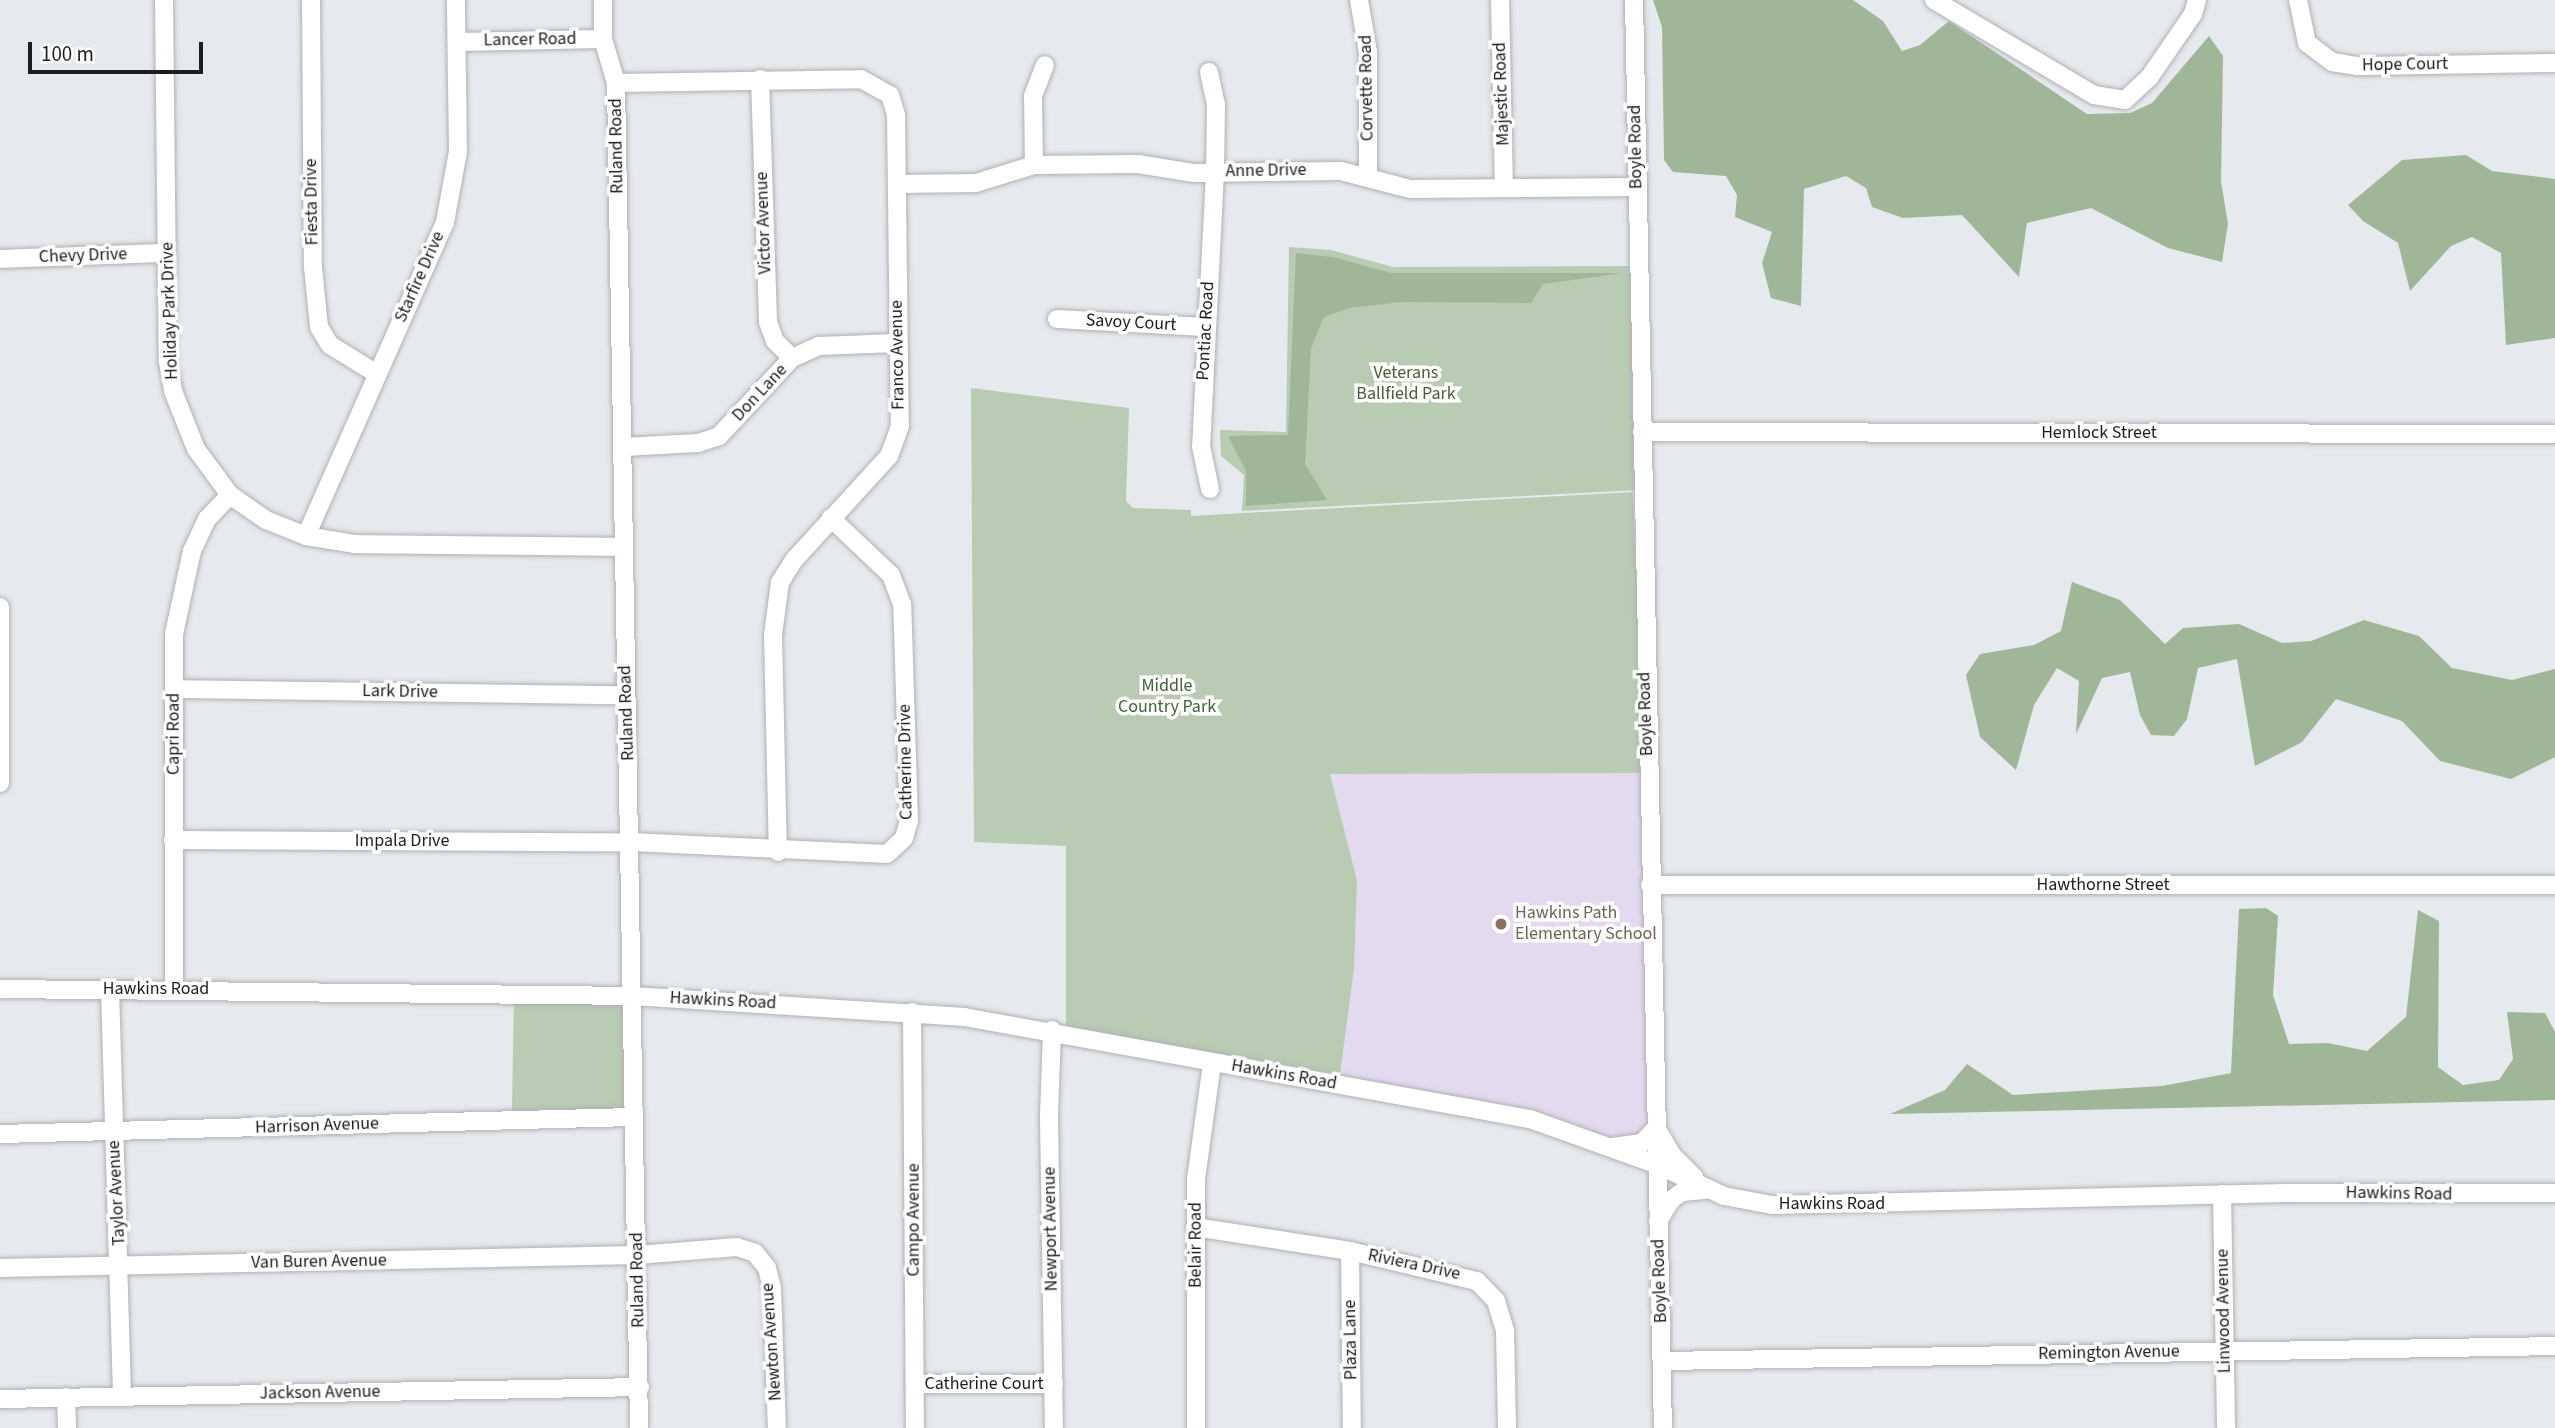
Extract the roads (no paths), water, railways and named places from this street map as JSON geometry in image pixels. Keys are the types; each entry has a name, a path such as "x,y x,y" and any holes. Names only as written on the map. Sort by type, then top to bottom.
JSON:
{"street":[{"name":"Holiday Park Drive","path":"164,0 168,362 173,391 196,449 230,495 266,520 306,537 355,544 624,547"},
{"name":"Fiesta Drive","path":"311,0 313,267 319,327 330,345 377,374"},
{"name":"Starfire Drive","path":"306,537 444,222 458,152 456,0"},
{"name":"Ruland Road","path":"603,0 603,38 616,83 634,996 639,1428"},
{"name":"Corvette Road","path":"1359,0 1366,16 1368,52 1368,178"},
{"name":"Majestic Road","path":"1500,0 1504,187"},
{"name":"Boyle Road","path":"1634,0 1656,1164 1664,1361 1663,1428"},
{"path":"1934,0 2094,95 2125,100 2149,78 2193,14 2197,0"},
{"name":"Hope Court","path":"2298,0 2307,43 2332,62 2358,66 2555,63"},
{"name":"Lancer Road","path":"457,42 603,38"},
{"path":"1034,165 1033,96 1045,65"},
{"name":"Pontiac Road","path":"1209,72 1216,104 1215,172 1201,446 1210,489"},
{"name":"Victor Avenue","path":"760,79 768,322 775,341 792,358"},
{"name":"Franco Avenue","path":"616,83 861,79 877,84 890,95 896,115 900,426 889,456 794,560 780,582 774,615 778,852"},
{"name":"Anne Drive","path":"897,184 976,183 1034,165 1138,164 1215,172 1325,170 1410,189 1637,187"},
{"name":"Chevy Drive","path":"0,259 166,253"},
{"name":"Savoy Court","path":"1056,319 1205,327"},
{"name":"Don Lane","path":"624,447 698,443 719,436 792,358 819,346 845,342 897,343"},
{"name":"Hemlock Street","path":"1642,432 2555,434"},
{"name":"Capri Road","path":"174,989 174,634 183,577 208,519 230,495"},
{"name":"Catherine Drive","path":"631,842 778,852 887,854 904,838 909,821 899,588 831,518"},
{"path":"0,607 0,783"},
{"name":"Lark Drive","path":"174,690 626,695"},
{"name":"Impala Drive","path":"173,840 631,842"},
{"name":"Hawthorne Street","path":"1650,885 2555,885"},
{"name":"Hawkins Road","path":"0,989 634,996 912,1012 1052,1030 1212,1063 1530,1119 1656,1164 1710,1190 1772,1205 2222,1194 2555,1193"},
{"name":"Taylor Avenue","path":"110,989 121,1266 122,1397"},
{"name":"Campo Avenue","path":"912,1012 915,1428"},
{"name":"Newport Avenue","path":"1052,1030 1049,1116 1054,1428"},
{"name":"Belair Road","path":"1196,1428 1196,1179 1212,1063"},
{"name":"Harrison Avenue","path":"0,1134 634,1117"},
{"path":"1608,1147 1642,1143 1656,1128 1673,1156 1710,1190"},
{"path":"1658,1221 1671,1200 1682,1192 1710,1190"},
{"name":"Linwood Avenue","path":"2222,1194 2226,1428"},
{"name":"Riviera Drive","path":"1195,1227 1350,1251 1465,1275 1488,1290 1505,1331 1507,1428"},
{"name":"Newton Avenue","path":"638,1255 705,1247 737,1247 755,1253 767,1268 772,1288 777,1428"},
{"name":"Plaza Lane","path":"1350,1251 1352,1428"},
{"name":"Van Buren Avenue","path":"0,1268 638,1255"},
{"name":"Remington Avenue","path":"1664,1361 2555,1346"},
{"name":"Catherine Court","path":"915,1384 1054,1384"},
{"name":"Jackson Avenue","path":"0,1399 640,1387"},
{"path":"66,1398 67,1428"}],"place":[{"name":"Hawkins Path Elementary School","path":"1501,924"}],"park label":[{"name":"Veterans Ballfield Park","path":"1406,384"},
{"name":"Middle Country Park","path":"1167,697"}]}
